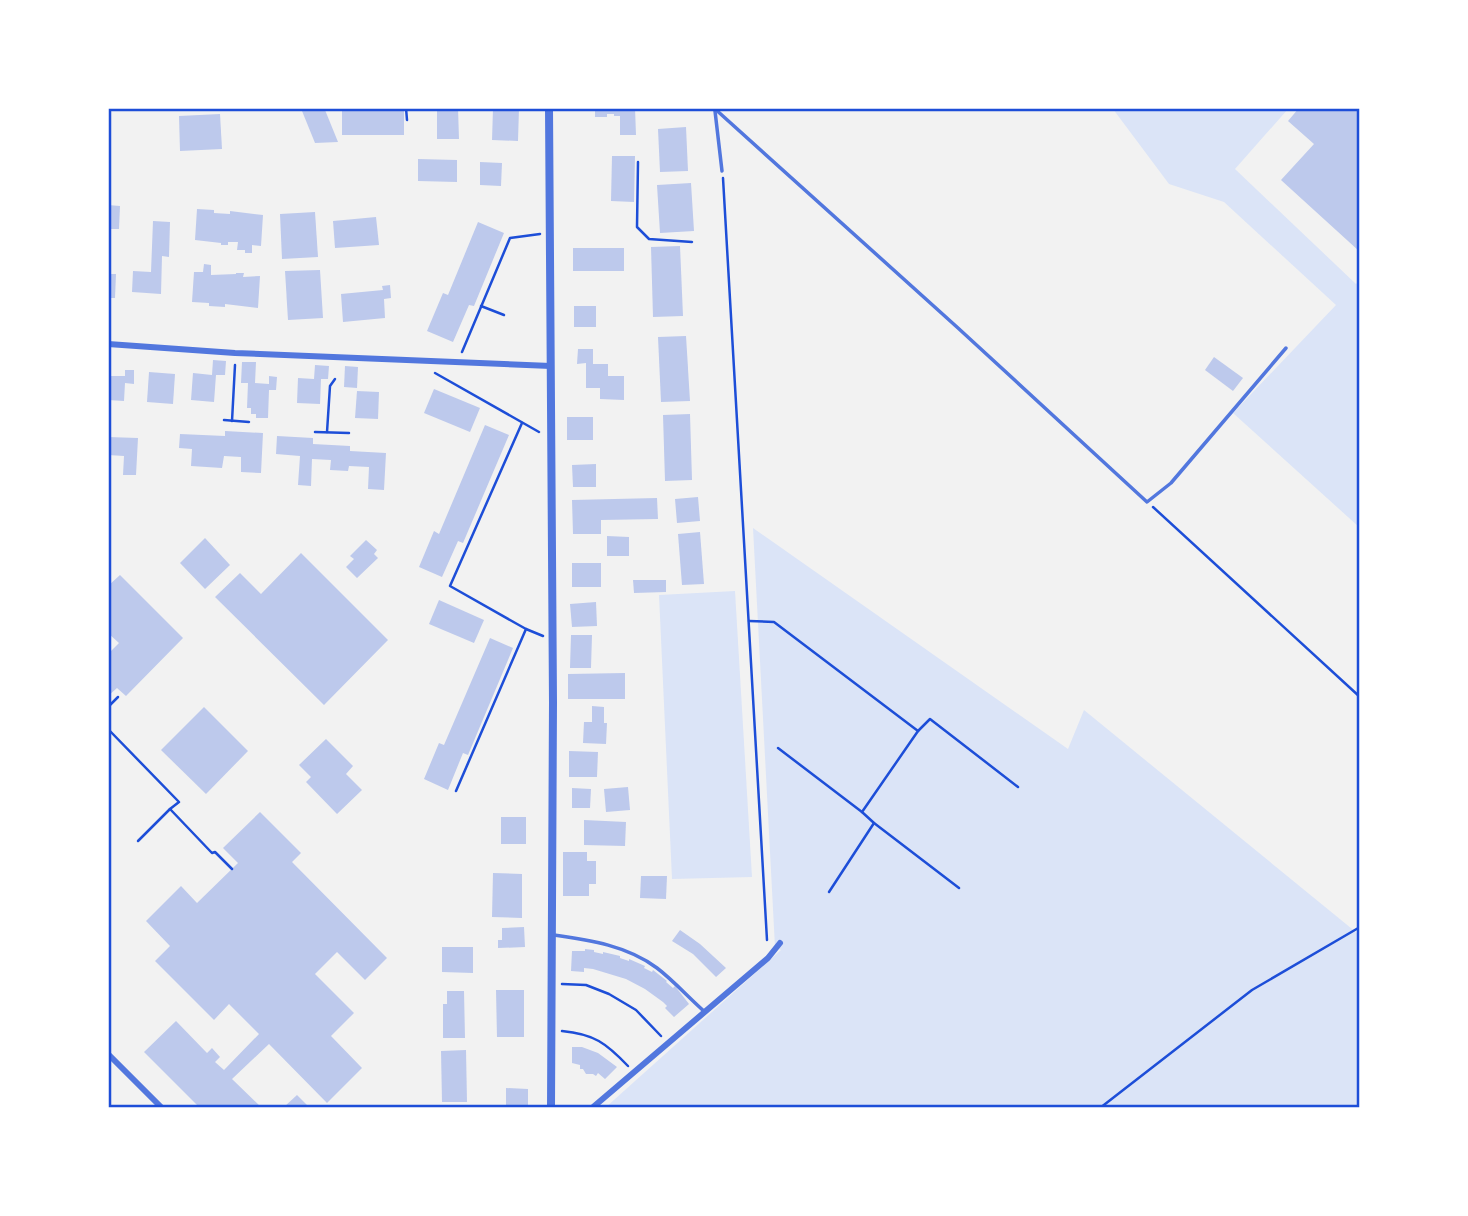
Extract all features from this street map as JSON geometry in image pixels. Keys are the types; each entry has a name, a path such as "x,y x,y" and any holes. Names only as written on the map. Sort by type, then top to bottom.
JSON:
{"street":[{"path":"550,108 553,640 551,1108"},
{"path":"108,344 235,353 551,366"},
{"path":"592,1108 768,958 780,943"},
{"path":"108,1054 162,1108"}],"lane":[{"path":"722,171 714,108 1147,502 1171,482 1286,348"},
{"path":"552,935 621,948 656,967 705,1012"}],"path":[{"path":"407,108 407,120"},
{"path":"638,162 637,227 649,239 692,242"},
{"path":"722,171 768,958"},
{"path":"461,362 463,349 510,238 550,233"},
{"path":"481,306 504,315"},
{"path":"232,421 235,353"},
{"path":"414,360 551,440"},
{"path":"327,432 330,386 335,379"},
{"path":"224,420 249,422"},
{"path":"522,423 450,586 526,629 553,640"},
{"path":"315,432 349,433"},
{"path":"1147,502 1360,696"},
{"path":"749,621 774,622 918,731"},
{"path":"456,791 526,629"},
{"path":"108,707 118,697"},
{"path":"862,812 918,731 930,719 1018,787"},
{"path":"108,729 179,802 138,841"},
{"path":"778,748 959,888"},
{"path":"170,809 212,853 215,852 232,869"},
{"path":"829,892 874,823"},
{"path":"1100,1108 1252,990 1360,927"},
{"path":"552,984 586,985 609,994 636,1010 668,1043"},
{"path":"552,1030 579,1032 599,1039 634,1072"}],"shaded area":[{"path":"1113,109 1288,109 1235,169 1356,284 1359,281 1359,527 1233,413 1336,305 1224,202 1169,184"},
{"path":"753,528 1068,749 1084,710 1359,932 1359,1107 605,1108 781,950 775,947"},
{"path":"735,591 752,877 672,879 659,595"}],"building":[{"path":"342,108 404,108 404,135 342,135"},
{"path":"437,108 458,108 459,139 437,139"},
{"path":"493,108 519,108 518,141 492,140"},
{"path":"595,108 635,108 636,135 620,135 620,116 607,114 607,117 595,117"},
{"path":"1299,108 1359,108 1359,251 1281,180 1314,144 1288,121"},
{"path":"325,110 338,142 315,143 302,111"},
{"path":"220,114 222,149 180,151 179,116"},
{"path":"686,127 688,171 660,172 658,129"},
{"path":"612,156 635,156 634,202 611,201"},
{"path":"418,159 457,160 457,182 418,181"},
{"path":"480,162 502,163 501,186 480,185"},
{"path":"691,183 694,231 660,233 657,185"},
{"path":"108,205 120,206 119,229 108,229"},
{"path":"197,209 214,210 214,213 230,214 230,211 263,215 261,246 252,245 252,253 245,253 245,250 237,250 238,242 221,245 195,240"},
{"path":"315,212 318,257 282,259 280,214"},
{"path":"376,217 379,245 335,248 333,221"},
{"path":"153,221 170,222 169,257 162,256 161,294 132,292 133,271 151,272"},
{"path":"478,222 504,233 474,306 469,305 453,342 427,331 443,293 448,295"},
{"path":"680,246 683,316 653,317 651,247"},
{"path":"573,248 624,248 624,271 573,271"},
{"path":"204,264 211,265 211,275 244,273 243,277 260,276 258,308 225,304 225,307 209,306 209,303 192,302 194,272 203,272"},
{"path":"320,270 323,318 288,320 285,271"},
{"path":"108,274 116,274 115,298 108,298"},
{"path":"390,285 391,298 384,299 385,318 343,322 341,294 383,290 382,286"},
{"path":"574,306 596,306 596,327 574,327"},
{"path":"686,336 690,401 661,402 658,337"},
{"path":"578,349 593,349 593,364 608,364 608,376 624,376 624,400 600,399 600,388 586,388 586,363 577,364"},
{"path":"1214,357 1243,378 1233,391 1205,370"},
{"path":"213,360 226,361 225,375 216,375 214,402 191,400 193,373 212,375"},
{"path":"242,362 256,362 255,383 269,384 269,376 277,377 276,390 269,390 268,418 256,418 256,414 251,414 251,408 247,408 248,383 241,383"},
{"path":"315,365 329,366 328,379 321,379 320,404 297,403 298,378 314,379"},
{"path":"345,366 358,367 357,388 344,387"},
{"path":"125,370 134,370 134,384 125,383 124,401 108,400 108,376 125,376"},
{"path":"149,372 175,374 173,404 147,402"},
{"path":"434,389 480,408 470,432 424,413"},
{"path":"357,391 379,392 378,419 355,418"},
{"path":"690,414 692,480 665,481 663,415"},
{"path":"567,417 593,417 593,440 567,440"},
{"path":"485,425 509,435 463,543 458,541 442,577 419,567 434,531 439,534"},
{"path":"225,431 263,433 261,473 241,472 241,457 224,456 222,468 191,466 192,449 179,448 180,434 225,436"},
{"path":"277,436 313,438 313,444 350,446 350,451 386,453 384,490 368,489 369,467 349,466 348,471 330,470 331,460 312,459 311,486 298,485 300,456 276,454"},
{"path":"108,437 138,438 136,475 123,475 124,456 108,455"},
{"path":"596,464 596,487 573,487 572,465"},
{"path":"698,497 700,521 677,523 675,499"},
{"path":"657,498 658,519 601,520 601,534 573,534 572,500"},
{"path":"700,532 704,584 682,585 678,534"},
{"path":"607,536 629,537 629,556 607,556"},
{"path":"205,538 230,565 205,589 180,563"},
{"path":"366,540 377,550 374,554 378,558 357,578 346,567 354,559 350,556"},
{"path":"301,553 388,640 324,705 215,597 240,573 261,594"},
{"path":"572,563 601,563 601,587 572,587"},
{"path":"120,575 183,638 126,696 117,688 108,696 108,654 119,643 108,633 108,586"},
{"path":"633,580 666,580 666,592 634,593"},
{"path":"439,600 484,620 474,643 429,624"},
{"path":"596,602 597,626 572,627 570,604"},
{"path":"571,635 592,635 591,668 570,668"},
{"path":"490,638 513,648 468,755 463,753 448,790 424,779 439,743 444,745"},
{"path":"625,673 625,699 568,699 568,674"},
{"path":"592,706 604,707 604,723 607,723 606,744 583,743 584,722 592,722"},
{"path":"204,707 248,751 206,794 161,750"},
{"path":"326,739 353,766 346,774 362,790 337,814 306,782 311,777 299,765"},
{"path":"569,751 598,752 597,777 569,777"},
{"path":"628,787 630,810 606,812 604,789"},
{"path":"572,788 591,789 590,808 572,808"},
{"path":"260,812 301,853 292,862 387,958 365,980 337,952 315,974 354,1013 331,1036 362,1068 327,1103 269,1044 232,1079 261,1107 199,1107 144,1052 176,1021 207,1053 212,1048 220,1057 215,1062 224,1070 259,1034 229,1004 214,1020 155,961 170,946 146,921 181,886 197,903 238,863 223,848"},
{"path":"501,817 526,817 526,844 501,844"},
{"path":"584,820 626,822 625,846 584,845"},
{"path":"563,852 587,852 587,861 596,861 596,884 589,884 589,896 563,896"},
{"path":"493,873 522,874 522,918 492,917"},
{"path":"641,876 667,876 666,899 640,898"},
{"path":"524,927 525,947 498,948 498,940 502,940 502,928"},
{"path":"680,930 726,968 716,977 693,954 672,941"},
{"path":"442,947 473,947 473,973 442,972"},
{"path":"585,949 620,956 645,966 644,968 652,972 653,970 673,988 675,986 689,1004 674,1017 663,1002 626,979 593,969 584,968 584,972 571,971 572,951"},
{"path":"496,990 524,990 524,1037 497,1037"},
{"path":"447,991 464,991 465,1038 443,1038 443,1004 447,1004"},
{"path":"572,1047 582,1047 598,1053 617,1067 605,1079 598,1073 596,1076 586,1074 580,1069 580,1065 572,1063"},
{"path":"466,1050 467,1102 442,1102 441,1051"},
{"path":"506,1088 528,1089 528,1107 506,1107"},
{"path":"297,1095 309,1107 284,1107"}]}
